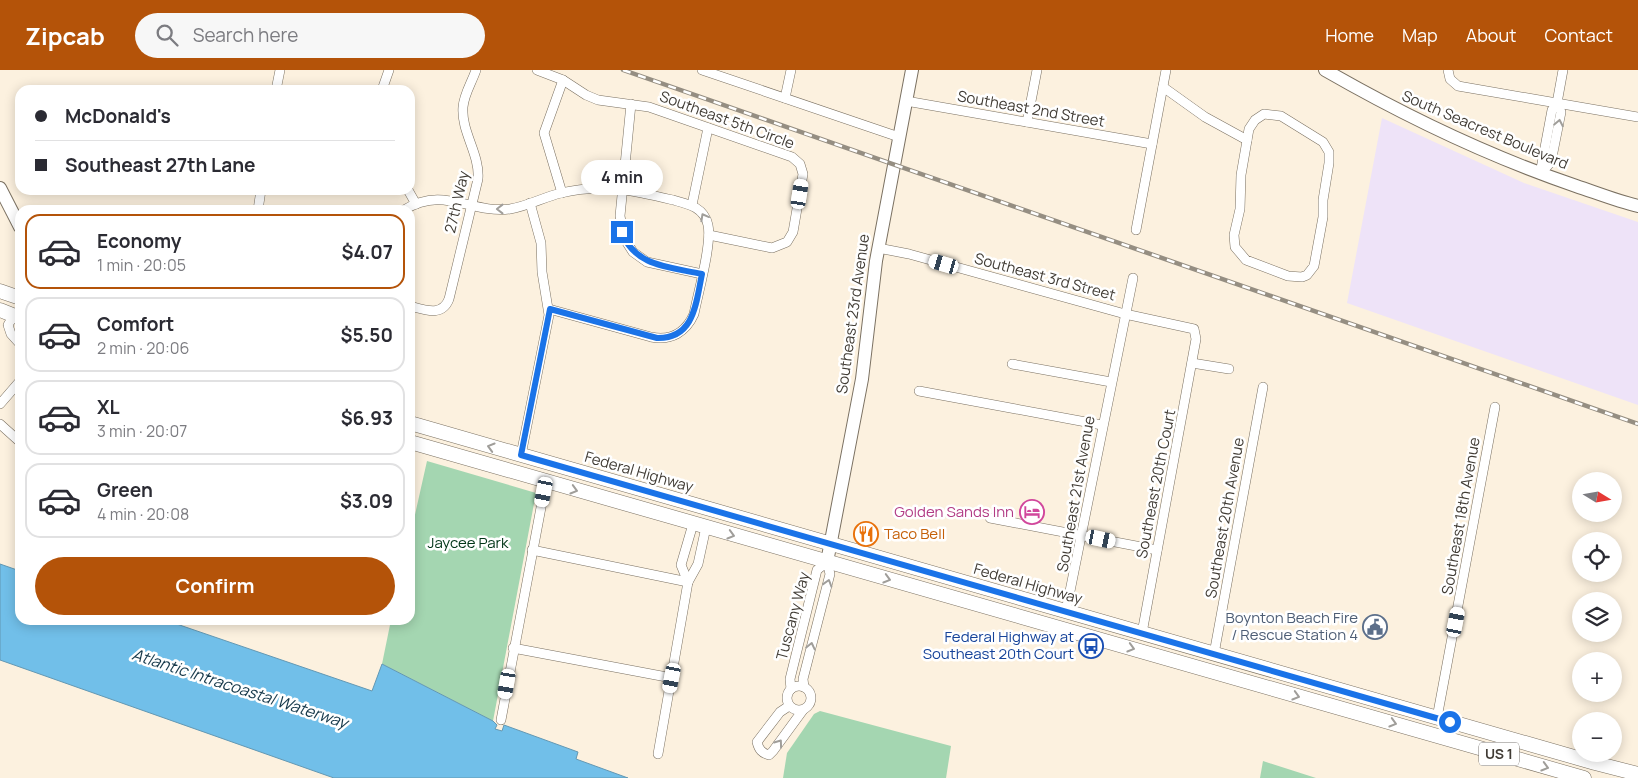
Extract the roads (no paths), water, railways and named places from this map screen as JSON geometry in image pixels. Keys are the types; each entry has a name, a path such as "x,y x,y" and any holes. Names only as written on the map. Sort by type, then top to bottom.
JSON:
{"main road":[{"path":"0,291 15,296"},
{"path":"0,310 15,318"},
{"name":"Federal Highway","path":"415,424 1638,774"},
{"name":"US 1","path":"415,443 1584,778"},
{"path":"441,451 453,449 501,463 514,460 521,455"},
{"path":"516,473 526,467 535,466 586,481 604,479"},
{"path":"699,526 700,518 723,512"},
{"path":"977,605 997,605 1051,620 1066,611"},
{"path":"1067,630 1082,616"},
{"path":"1414,729 1444,720"},
{"path":"1431,734 1444,720"}],"street":[{"path":"277,85 280,70"},
{"path":"384,85 389,70"},
{"name":"27th Way","path":"415,307 438,311 447,304 479,166 464,118 463,106 476,70"},
{"name":"Southeast 5th Circle","path":"537,70 563,80 586,95 598,100 649,107 792,158 800,164 803,174 793,232 783,245 766,248 709,234"},
{"path":"702,70 899,137"},
{"path":"786,98 790,70"},
{"name":"Southeast 23rd Avenue","path":"827,562 832,544 863,373 878,248 912,70"},
{"path":"1027,122 1037,70"},
{"path":"1136,230 1166,70"},
{"name":"South Seacrest Boulevard","path":"1325,70 1447,135 1540,174 1638,206"},
{"path":"1448,70 1450,79 1458,86 1638,117"},
{"path":"1540,174 1551,162 1561,112 1557,103 1563,70"},
{"path":"562,193 544,133 563,80"},
{"path":"1163,87 1205,117 1247,140"},
{"name":"Southeast 2nd Street","path":"906,101 1152,144"},
{"path":"631,104 621,227 626,243 633,252 653,264 702,274"},
{"path":"1264,114 1275,114 1323,142 1328,152 1329,163 1323,200 1323,217 1314,266 1307,275 1302,277 1288,276 1246,260 1235,247 1234,235 1240,209 1241,175 1247,140 1255,120 1264,114"},
{"path":"692,205 708,128"},
{"path":"411,195 416,204 439,198 497,209 530,203 562,193 598,187 624,189 692,205 704,216 709,234 692,319 685,329 669,338 651,337 550,309"},
{"path":"0,188 15,217"},
{"path":"521,455 550,309 544,283 541,243 530,203"},
{"name":"Southeast 3rd Street","path":"878,248 909,254 1124,314 1194,329 1196,339"},
{"name":"Southeast 21st Avenue","path":"1066,611 1083,535 1124,314 1133,278"},
{"path":"15,321 8,326 15,338"},
{"name":"Southeast 20th Court","path":"1142,633 1196,339"},
{"path":"1192,363 1229,369"},
{"path":"1012,364 1111,382"},
{"path":"0,404 15,387"},
{"name":"Southeast 20th Avenue","path":"1214,654 1263,387"},
{"path":"919,391 1102,425"},
{"name":"Southeast 18th Avenue","path":"1444,720 1494,407"},
{"path":"0,424 15,438"},
{"path":"501,720 513,648 546,481"},
{"path":"990,518 1157,550"},
{"path":"688,582 681,565 699,526"},
{"path":"658,754 688,582 698,564 699,526"},
{"path":"532,550 688,582"},
{"name":"Tuscany Way","path":"827,562 830,574 803,679 804,687 809,692 811,699 808,706 802,710 773,751 769,755 764,754 758,748 757,742 780,712 790,706 787,696 791,689 790,679 808,601 817,570 827,562"},
{"path":"513,648 672,678"},
{"path":"791,689 797,686 804,687"},
{"path":"790,706 796,710 802,710"}],"water":[{"name":"Atlantic Intracoastal Waterway","path":"0,564 15,569 15,625 180,625 372,691 382,664 493,721 497,725 495,729 502,731 504,725 578,752 576,759 628,778 334,778 0,660"}],"railway":[{"path":"623,70 1638,424"}],"place":[{"name":"Golden Sands Inn","path":"1032,512"},
{"name":"Taco Bell","path":"866,534"},
{"name":"Boynton Beach Fire / Rescue Station 4","path":"1375,627"},
{"name":"Federal Highway at Southeast 20th Court","path":"1091,646"}],"park label":[{"name":"Jaycee Park","path":"468,543"}]}
